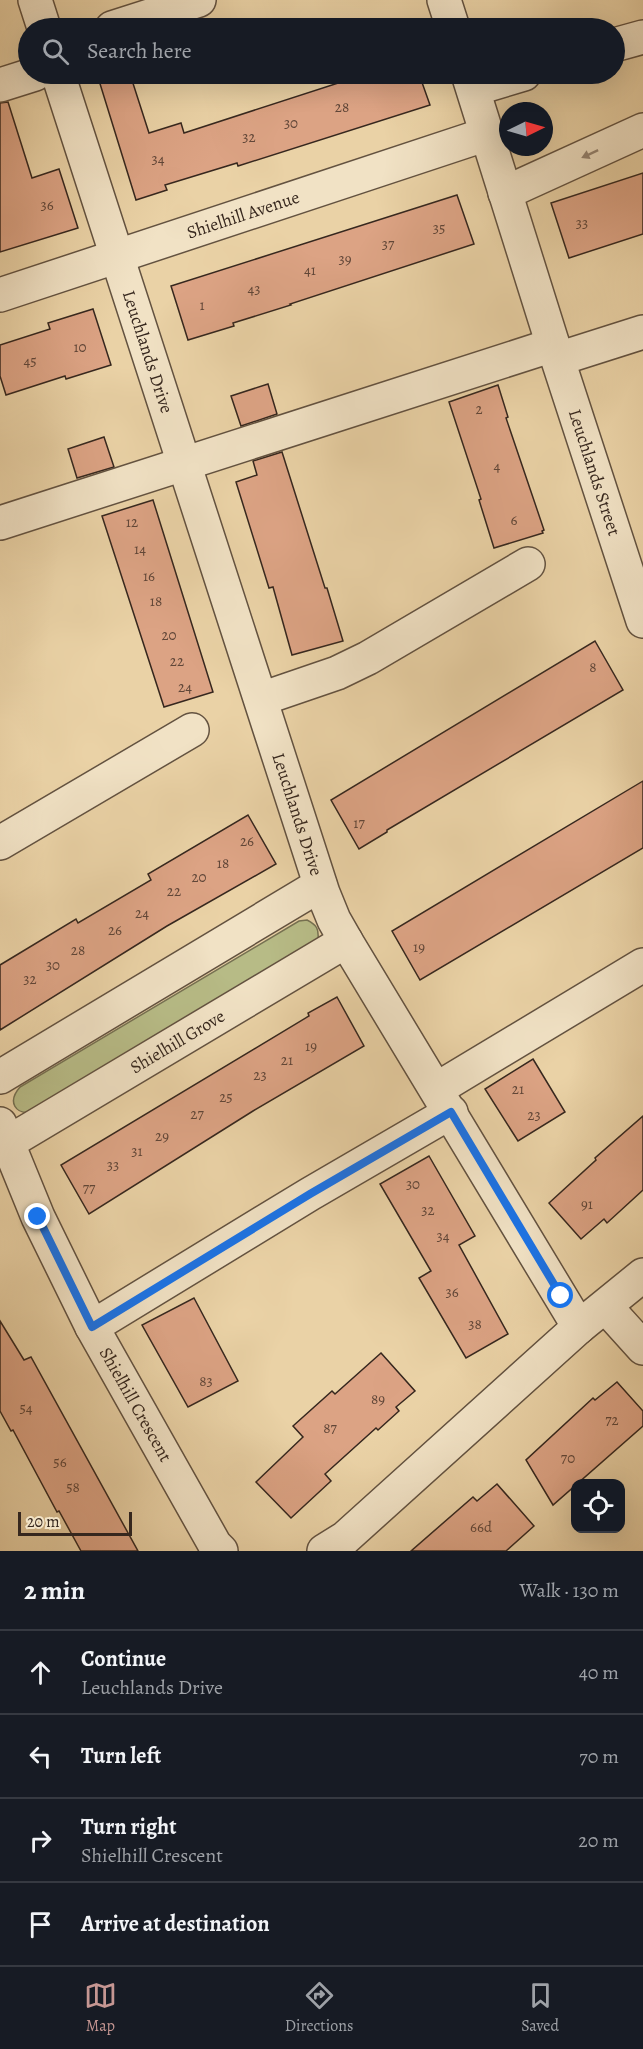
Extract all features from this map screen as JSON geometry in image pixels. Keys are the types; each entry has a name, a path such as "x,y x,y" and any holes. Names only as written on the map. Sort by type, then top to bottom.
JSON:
{"street":[{"path":"35,0 41,18"},
{"path":"143,18 200,0"},
{"path":"444,0 450,18"},
{"path":"625,42 643,37"},
{"path":"0,85 18,79"},
{"name":"Leuchlands Drive","path":"61,84 320,885 334,920 579,1327"},
{"name":"Leuchlands Street","path":"472,84 555,352 632,548 643,621"},
{"path":"505,193 643,130"},
{"name":"Shielhill Avenue","path":"0,296 487,134"},
{"path":"0,523 184,464 555,352 643,332"},
{"path":"261,699 337,673 368,658 528,564"},
{"path":"0,843 192,730"},
{"path":"0,1077 320,885"},
{"name":"Shielhill Grove","path":"4,1133 346,940"},
{"path":"92,1327 310,1194 643,965"},
{"name":"Shielhill Crescent","path":"4,1133 38,1217 92,1327 215,1545 221,1551"},
{"path":"324,1551 345,1538 579,1327 643,1275"},
{"path":"606,1307 643,1348"}],"green space":[{"path":"307,920 317,928 318,940 33,1112 22,1111 15,1106 14,1098 20,1087 299,921"}],"building":[{"path":"100,84 133,84 149,133 181,123 184,133 335,84 423,84 430,105 238,166 237,163 165,185 167,190 136,200"},
{"path":"8,102 32,178 59,169 78,228 0,252 0,103"},
{"path":"643,173 643,234 569,258 551,203"},
{"path":"457,195 474,244 188,340 171,286"},
{"path":"93,309 111,365 66,379 65,376 6,395 0,376 0,345 50,329 48,323"},
{"path":"268,384 277,414 241,426 231,396"},
{"path":"498,385 508,417 506,418 544,530 543,533 494,548 479,500 481,499 449,402"},
{"path":"104,437 114,467 77,478 68,449"},
{"path":"282,452 343,641 292,655 273,587 269,588 236,482 257,475 253,461"},
{"path":"153,500 213,692 164,707 102,516"},
{"path":"595,641 623,690 387,830 359,849 331,800"},
{"path":"643,781 643,848 420,980 392,931"},
{"path":"248,815 276,864 167,926 0,1030 0,965 76,919 78,923 151,880 148,874"},
{"path":"337,997 364,1046 253,1111 89,1214 61,1165"},
{"path":"533,1059 565,1112 518,1141 485,1089"},
{"path":"643,1116 643,1190 607,1223 604,1219 581,1239 549,1203"},
{"path":"429,1156 475,1236 459,1245 508,1334 466,1358 419,1278 431,1271 380,1184"},
{"path":"194,1298 238,1381 188,1407 142,1325"},
{"path":"0,1321 24,1360 31,1357 138,1551 81,1551 59,1511 57,1512 13,1430 11,1431 0,1411"},
{"path":"381,1353 415,1391 396,1407 399,1411 378,1430 376,1428 325,1474 331,1481 291,1518 256,1482 303,1437 293,1426 332,1391 335,1394"},
{"path":"617,1382 643,1411 643,1426 583,1479 571,1479 571,1489 553,1505 526,1460 593,1398 595,1400"},
{"path":"497,1484 534,1526 506,1551 411,1551 473,1497 477,1501"}],"route":[{"path":"38,1217 92,1327 310,1194 451,1112 561,1296"}]}
